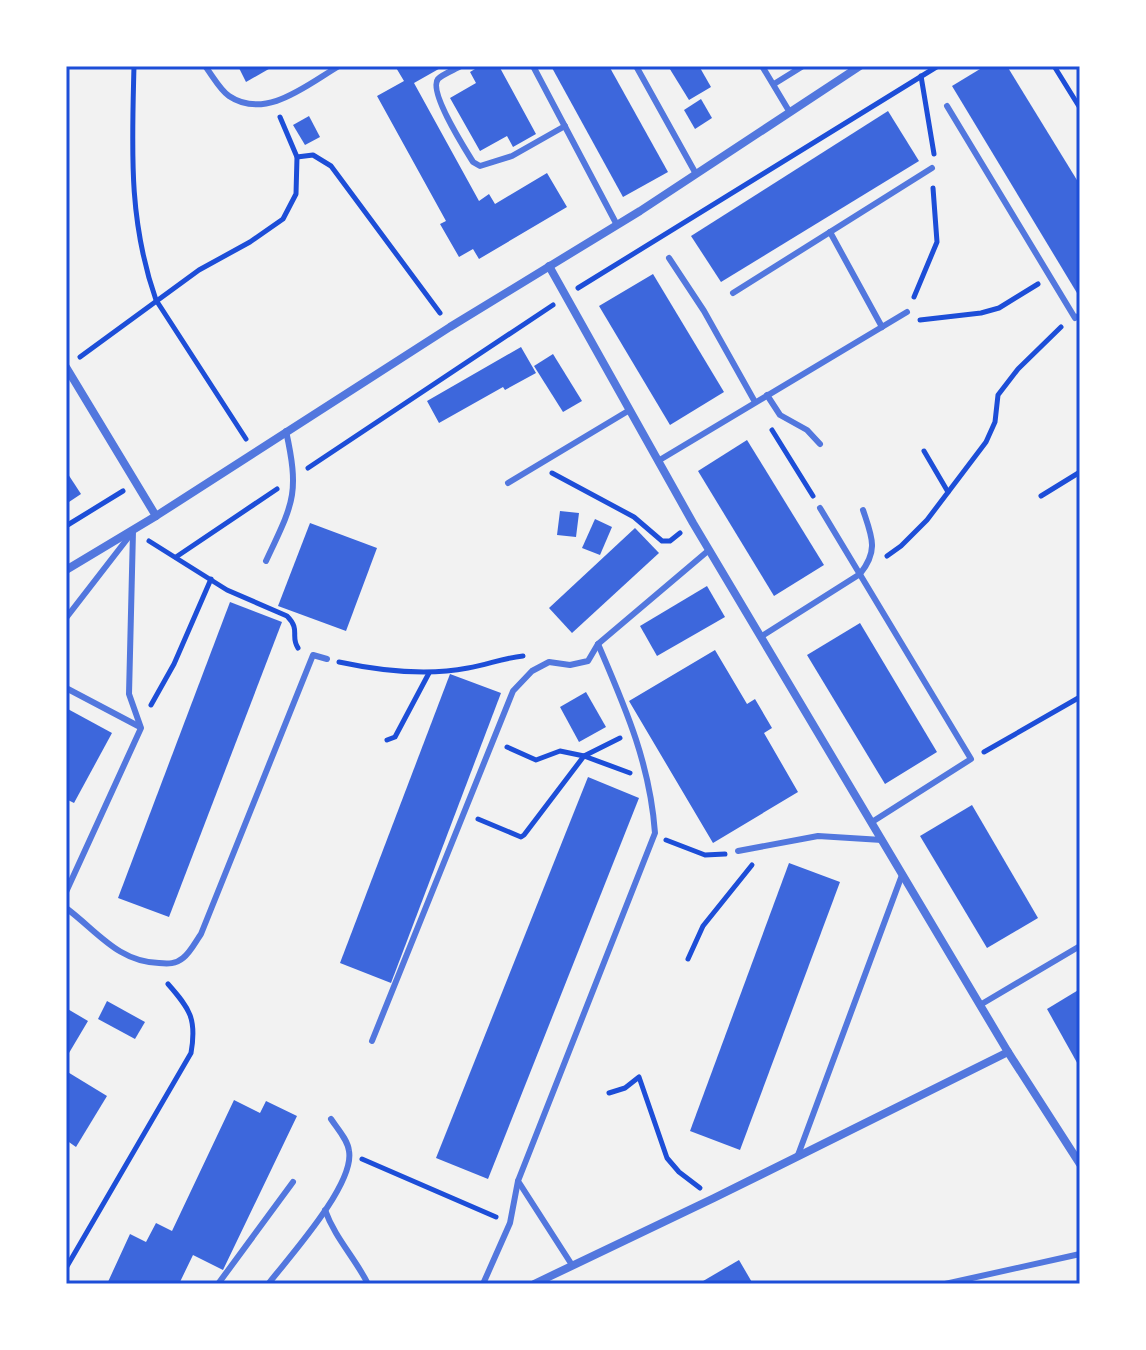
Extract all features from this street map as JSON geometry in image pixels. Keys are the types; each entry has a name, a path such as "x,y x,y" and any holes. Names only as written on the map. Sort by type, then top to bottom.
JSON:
{"street":[{"path":"66,570 133,531 450,327 617,225 860,66"},
{"path":"549,266 693,523 1008,1052 1080,1164"},
{"path":"66,367 156,516"},
{"path":"534,1284 1008,1052"}],"lane":[{"path":"205,66 228,96 251,104 273,104 339,66"},
{"path":"461,66 438,80 435,87 473,162 480,166 512,156 565,126"},
{"path":"533,66 617,225"},
{"path":"636,66 696,174"},
{"path":"762,66 789,111"},
{"path":"774,84 803,66"},
{"path":"947,106 1078,317"},
{"path":"733,293 932,168"},
{"path":"830,232 882,327"},
{"path":"669,258 704,311 755,402"},
{"path":"658,461 907,312"},
{"path":"767,395 780,415 807,430 820,444"},
{"path":"508,483 628,411"},
{"path":"266,561 291,509 295,477 286,431"},
{"path":"820,508 971,759 872,822"},
{"path":"762,636 860,574 872,559 872,537 863,510"},
{"path":"66,618 133,531"},
{"path":"66,892 141,728 129,694 133,531"},
{"path":"372,1041 513,691 532,671 549,662 570,665 588,661 598,644 709,550"},
{"path":"483,1284 510,1223 518,1181 654,836 653,804 635,730 598,644"},
{"path":"66,908 100,940 125,957 149,963 173,964 185,958 201,934 313,655 327,659"},
{"path":"66,688 141,728"},
{"path":"738,851 818,836 882,840"},
{"path":"798,1155 902,875"},
{"path":"980,1005 1080,946"},
{"path":"269,1283 345,1179 350,1154 348,1145 331,1119"},
{"path":"518,1181 572,1265"},
{"path":"218,1284 293,1182"},
{"path":"325,1210 333,1232 368,1284"},
{"path":"945,1284 1080,1254"}],"path":[{"path":"134,66 133,208 141,252 156,300 255,453"},
{"path":"318,461 565,296 938,66"},
{"path":"1054,66 1080,108"},
{"path":"907,312 937,242 933,145 921,76"},
{"path":"66,367 156,300 283,219 296,194 297,157 273,104"},
{"path":"297,157 313,155 331,166 450,327"},
{"path":"895,320 917,321 981,313 999,308 1019,296"},
{"path":"860,574 901,546 927,520 986,442 995,422 998,395 1054,332 1078,317"},
{"path":"773,431 820,508"},
{"path":"924,451 948,492"},
{"path":"539,465 634,517 662,541 670,541 693,523"},
{"path":"1041,496 1080,472"},
{"path":"176,557 295,477"},
{"path":"66,526 135,483"},
{"path":"133,531 227,590 287,616 297,630 296,647 313,655"},
{"path":"141,728 174,664 211,579"},
{"path":"327,659 429,673 470,668 505,657 524,656 549,662"},
{"path":"387,740 395,737 429,673"},
{"path":"971,759 1080,697"},
{"path":"462,813 521,837 584,756 635,730"},
{"path":"492,741 536,760 560,751 584,756 648,780"},
{"path":"654,836 705,855 738,851"},
{"path":"688,959 703,926 771,843"},
{"path":"66,1268 191,1053 195,1031 189,1007 168,984"},
{"path":"609,1093 625,1088 639,1077 667,1158 679,1172 714,1198"},
{"path":"350,1154 510,1223"}],"building":[{"path":"238,66 274,66 246,82"},
{"path":"395,66 444,66 414,83 479,201 489,194 495,204 547,173 567,207 479,259 473,249 459,257 440,224 446,221 377,96 404,81"},
{"path":"480,66 499,66 536,134 513,147 507,136 480,151 450,98 476,83 470,72"},
{"path":"551,66 609,66 668,172 623,197"},
{"path":"668,66 699,66 711,87 689,100"},
{"path":"985,66 1007,66 1080,185 1080,298 952,86"},
{"path":"701,99 712,118 695,129 684,110"},
{"path":"888,111 919,161 721,282 691,236"},
{"path":"309,116 320,137 305,145 293,125"},
{"path":"653,274 724,392 670,425 599,306"},
{"path":"521,347 536,373 505,390 503,387 439,423 427,401"},
{"path":"553,354 582,401 563,412 534,366"},
{"path":"747,440 824,565 774,596 698,471"},
{"path":"66,471 81,494 66,504"},
{"path":"560,511 579,513 576,537 557,535"},
{"path":"595,519 612,527 600,555 582,548"},
{"path":"310,523 377,548 346,631 278,606"},
{"path":"635,528 659,553 572,633 549,608"},
{"path":"707,586 725,617 657,656 640,626"},
{"path":"230,602 282,622 169,917 118,898"},
{"path":"860,623 937,752 885,784 807,655"},
{"path":"715,650 747,704 755,699 772,728 764,733 798,792 713,843 629,701"},
{"path":"450,674 501,693 391,983 340,963"},
{"path":"586,692 606,727 579,742 560,707"},
{"path":"66,708 112,733 74,803 66,799"},
{"path":"588,777 639,798 488,1179 436,1158"},
{"path":"972,805 1038,918 987,948 920,836"},
{"path":"789,863 840,882 740,1150 690,1131"},
{"path":"1080,989 1080,1068 1047,1009"},
{"path":"107,1001 145,1022 135,1039 98,1019"},
{"path":"66,1008 88,1021 66,1058"},
{"path":"66,1071 107,1096 76,1147 66,1140"},
{"path":"234,1100 260,1113 266,1101 297,1116 223,1270 193,1255 179,1284 107,1284 130,1234 146,1242 156,1223 172,1231"},
{"path":"739,1260 753,1284 698,1284"}]}
